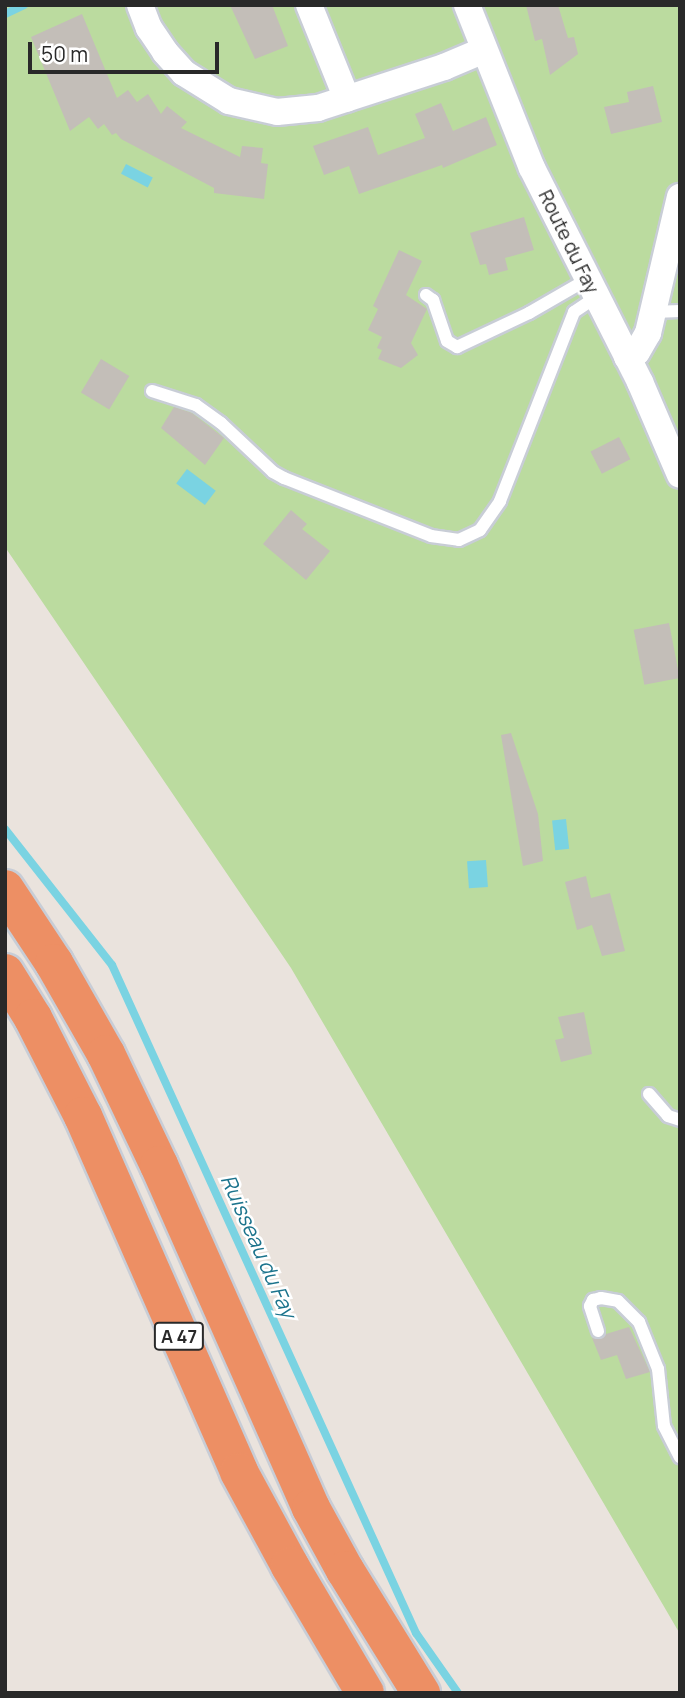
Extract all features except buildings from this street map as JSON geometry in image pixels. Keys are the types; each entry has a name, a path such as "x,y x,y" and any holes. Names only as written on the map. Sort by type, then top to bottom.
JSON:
{"highway":[{"name":"A 47","path":"5,889 54,963 106,1054 159,1165 311,1508 345,1570 421,1693"},
{"name":"A 47","path":"5,973 33,1018 83,1116 239,1472 290,1566 365,1693"}],"street":[{"path":"140,5 160,44 184,73 229,101 277,112 318,108 484,50"},
{"path":"309,5 347,99"},
{"name":"Route du Fay","path":"467,5 532,168 627,357 680,475"},
{"path":"627,357 644,343 680,197"}],"lane":[{"path":"426,295 433,300 447,341 457,346 592,289"},
{"path":"152,391 196,405 220,423 273,472 284,478 431,536 459,540 480,530 500,501 574,312 592,289"},
{"path":"653,312 680,311"},
{"path":"649,1094 668,1116 680,1120"},
{"path":"598,1331 590,1306 593,1300 601,1298 618,1301 639,1322 657,1369 664,1426 680,1457"}],"green space":[{"path":"5,5 680,5 680,1634 291,968 5,547"}],"water":[{"path":"126,164 153,178 148,187 121,174"},
{"path":"187,469 216,491 205,505 176,483"},
{"path":"566,819 569,849 555,850 552,820"},
{"path":"486,860 488,887 469,888 467,861"}],"waterway":[{"path":"5,14 24,5"},
{"name":"Ruisseau du Fay","path":"5,829 112,965 416,1633 458,1693"}]}
